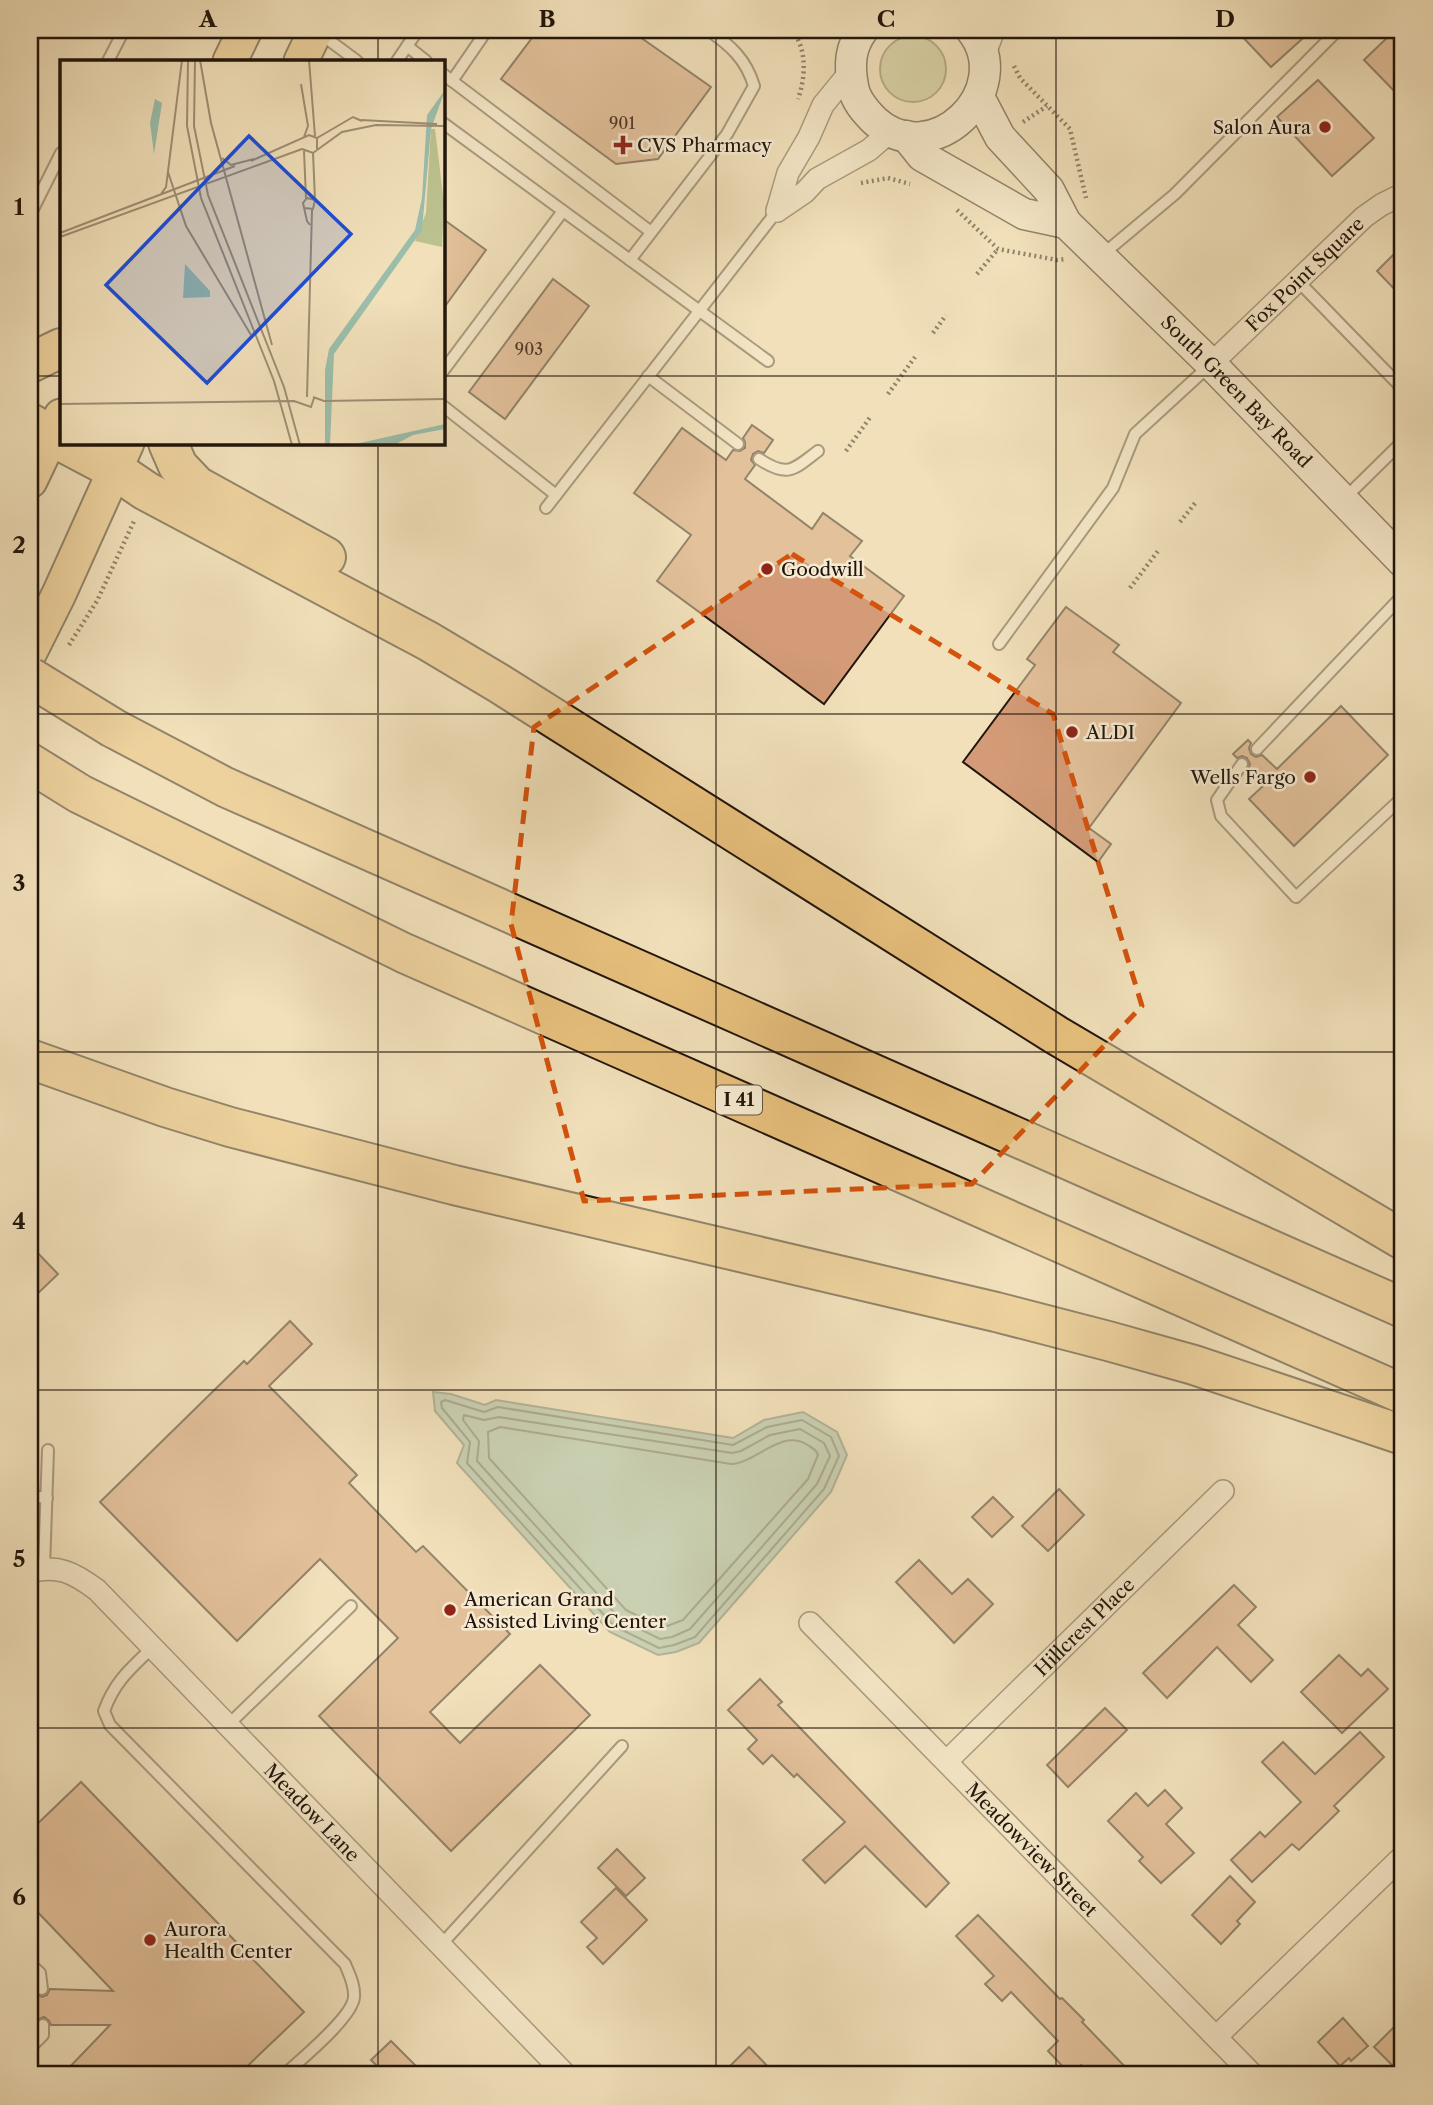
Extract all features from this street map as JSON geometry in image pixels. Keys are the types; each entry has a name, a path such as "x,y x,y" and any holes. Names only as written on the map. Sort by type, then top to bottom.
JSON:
{"highway":[{"path":"30,363 60,348"},
{"path":"87,444 121,456 146,491 428,641 1056,1035 1403,1240"},
{"path":"168,444 177,466 197,486 391,593 428,641"},
{"path":"30,677 113,728 225,787 1403,1308"},
{"name":"I 41","path":"30,763 80,794 404,953 1403,1394"},
{"path":"30,1059 165,1107 243,1130 454,1185 983,1309 1108,1341 1194,1365 1403,1435"}],"main road":[{"path":"230,60 245,30"},
{"path":"301,60 316,30"},
{"path":"835,30 855,52"},
{"path":"898,134 924,137 956,125 979,97 990,43"},
{"name":"South Green Bay Road","path":"855,52 854,93 865,111 880,125 898,134 922,156 1024,214 1077,214"},
{"name":"South Green Bay Road","path":"979,97 1000,137 1049,190 1077,214 1102,255 1403,562"},
{"path":"30,481 53,432"},
{"path":"30,652 121,456"}],"street":[{"path":"777,211 788,173 809,137 822,104 855,52"},
{"path":"777,211 817,179 898,134"},
{"name":"Fox Point Square","path":"1211,364 1364,218 1381,205 1403,194"},
{"name":"Hillcrest Place","path":"947,1761 1223,1491"},
{"name":"Meadow Lane","path":"37,1570 61,1569 91,1586 229,1724 440,1947 566,2075"},
{"name":"Meadowview Street","path":"810,1623 1253,2075"},
{"path":"1216,2037 1403,1856"}],"lane":[{"path":"109,60 124,30"},
{"path":"316,30 357,60"},
{"path":"398,60 418,30"},
{"path":"487,30 447,77 651,232"},
{"path":"630,260 727,134 754,86 749,70 734,48 708,30"},
{"path":"1102,255 1175,194 1338,30"},
{"path":"407,46 425,60"},
{"path":"444,124 768,361"},
{"path":"30,215 60,155"},
{"path":"444,370 563,211"},
{"path":"546,508 777,211"},
{"path":"1298,281 1403,389"},
{"path":"999,644 1113,488 1136,434 1211,364"},
{"path":"648,376 738,443"},
{"path":"444,407 556,495"},
{"path":"1343,500 1403,442"},
{"path":"759,459 780,471 792,470 818,451"},
{"path":"1257,749 1403,595"},
{"path":"1242,764 1217,800 1221,816 1296,897 1403,797"},
{"path":"37,1570 47,1498 48,1450"},
{"path":"30,1496 47,1498"},
{"path":"229,1724 351,1606"},
{"path":"153,1647 121,1677 111,1692 104,1711 110,1725 345,1964 352,1982 355,1999 347,2014 284,2075"},
{"path":"440,1947 622,1746"},
{"path":"30,1964 40,1973 42,1989"},
{"path":"30,2048 43,2035 43,2025"}],"path":[{"path":"792,30 802,48 803,57 800,92 794,108"},
{"path":"990,43 1070,129 1077,214"},
{"path":"852,184 888,178 914,184"},
{"path":"952,206 999,249 1057,260 1102,255"},
{"path":"977,274 999,249"},
{"path":"933,333 946,315"},
{"path":"888,394 915,357"},
{"path":"845,451 871,416"},
{"path":"1181,522 1196,502"},
{"path":"66,649 97,601 139,511"},
{"path":"1130,588 1158,551"}],"highlighted area":[{"path":"792,554 1053,714 1142,1006 972,1184 584,1201 511,924 534,727"}],"shaded area":[{"path":"913,36 926,39 936,46 943,56 946,69 943,82 936,92 926,99 913,102 900,99 890,92 883,82 880,69 883,56 890,46 900,39"}],"water":[{"path":"433,1392 451,1394 485,1405 496,1400 733,1438 764,1420 803,1412 837,1432 847,1455 831,1492 699,1643 676,1652 658,1655 610,1632 457,1463 464,1445 435,1411"}],"building":[{"name":"CVS Pharmacy","path":"538,30 630,30 711,87 658,159 616,164 501,79"},
{"path":"1236,30 1312,30 1271,67"},
{"path":"1395,30 1403,30 1403,100 1364,60"},
{"name":"Salon Aura","path":"1318,80 1374,138 1332,176 1277,117"},
{"path":"444,220 486,250 444,308"},
{"path":"1403,245 1403,298 1377,271"},
{"path":"553,279 589,306 505,419 469,392"},
{"name":"Goodwill","path":"752,425 773,440 764,453 758,451 753,454 751,460 755,465 745,479 812,529 823,513 862,541 850,556 904,596 824,704 657,581 691,535 634,493 682,428 726,460 733,450 740,451 745,448 743,438"},
{"name":"ALDI","path":"1066,607 1119,645 1113,652 1181,703 1089,828 1111,844 1098,862 963,762 1035,665 1027,659"},
{"name":"Wells Fargo","path":"1341,706 1388,755 1294,846 1249,799 1263,786 1248,770 1250,764 1247,758 1237,758 1233,754 1248,740 1251,743 1251,754 1256,757 1262,755 1277,769"},
{"path":"30,1245 58,1274 30,1301"},
{"name":"American Grand Assisted Living Center","path":"290,1321 312,1344 269,1386 357,1475 349,1483 416,1552 423,1546 510,1634 430,1712 460,1743 540,1665 590,1715 451,1851 319,1716 398,1638 320,1559 237,1641 100,1502 244,1361 247,1364"},
{"path":"1059,1489 1084,1515 1048,1551 1022,1526"},
{"path":"993,1497 1013,1517 992,1537 972,1517"},
{"path":"919,1560 952,1594 968,1579 993,1604 954,1643 896,1582"},
{"path":"1234,1585 1256,1607 1238,1625 1273,1660 1251,1682 1217,1647 1167,1698 1143,1673"},
{"path":"1339,1655 1361,1676 1368,1669 1388,1689 1342,1733 1301,1692"},
{"path":"760,1679 782,1702 778,1705 949,1883 926,1907 865,1846 825,1883 803,1860 845,1822 797,1774 794,1777 772,1755 763,1764 748,1749 757,1740 728,1710"},
{"path":"1105,1708 1127,1730 1068,1787 1047,1765"},
{"path":"1360,1732 1384,1757 1334,1806 1339,1811 1299,1850 1292,1844 1252,1882 1231,1860 1260,1832 1265,1837 1301,1802 1262,1762 1283,1742 1315,1774"},
{"name":"Aurora Health Center","path":"81,1782 304,2012 238,2075 62,2075 110,2025 51,2025 44,2017 35,2025 30,2025 30,1989 34,1989 36,1994 42,1997 47,1995 50,1989 113,1991 30,1904 30,1831"},
{"path":"1165,1790 1182,1808 1166,1824 1194,1853 1161,1883 1139,1861 1143,1857 1108,1821 1136,1793 1148,1806"},
{"path":"617,1849 645,1878 626,1896 598,1868"},
{"path":"1230,1876 1255,1902 1237,1921 1240,1924 1221,1944 1192,1915"},
{"path":"616,1888 647,1920 603,1964 587,1947 597,1938 581,1922"},
{"path":"978,1915 1084,2020 1082,2022 1133,2075 1090,2075 1081,2065 1071,2075 1048,2051 1058,2041 1011,1992 1002,2001 985,1984 994,1976 956,1936"},
{"path":"1343,2018 1368,2046 1351,2061 1349,2058 1340,2066 1318,2042"},
{"path":"1403,2018 1403,2075 1402,2075 1374,2047"},
{"path":"391,2041 425,2075 386,2075 371,2060"},
{"path":"749,2047 776,2075 721,2075"}],"place":[{"name":"Salon Aura","path":"1325,127"},
{"name":"CVS Pharmacy","path":"623,145"},
{"name":"Goodwill","path":"767,569"},
{"name":"ALDI","path":"1072,732"},
{"name":"Wells Fargo","path":"1310,777"},
{"name":"American Grand Assisted Living Center","path":"450,1610"},
{"name":"Aurora Health Center","path":"150,1940"}]}
